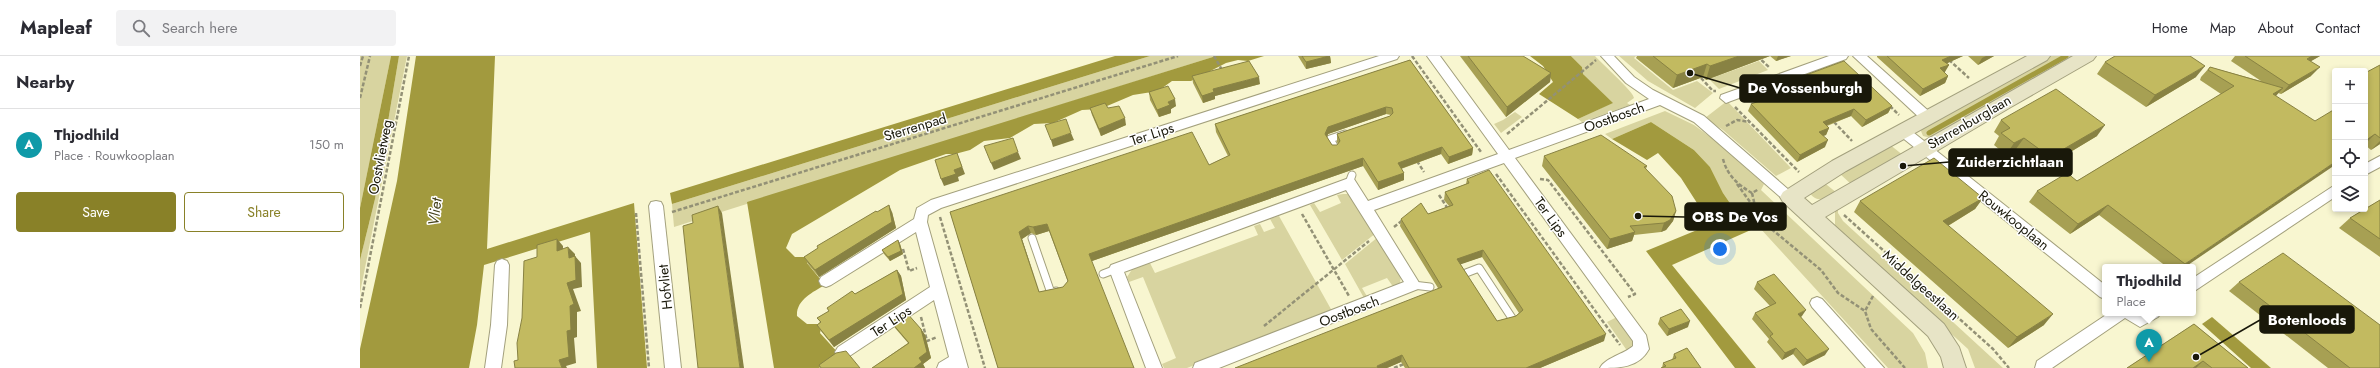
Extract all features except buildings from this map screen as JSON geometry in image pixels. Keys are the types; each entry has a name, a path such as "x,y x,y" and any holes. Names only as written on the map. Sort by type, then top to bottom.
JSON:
{"street":[{"name":"Ter Lips","path":"826,281 920,222 922,212 936,204 1393,56"},
{"name":"Ter Lips","path":"1433,56 1641,340 1641,349 1630,358 1608,368"},
{"path":"1607,56 1630,80 1660,100 1699,119 1790,197"},
{"path":"1722,94 1842,56"},
{"path":"1859,56 1928,118"},
{"name":"Starrenburglaan","path":"1790,197 1864,153 1903,125 1928,118 2041,56"},
{"name":"Starrenburglaan","path":"1811,216 1925,148 2087,56"},
{"name":"Oostbosch","path":"1365,208 1660,100"},
{"name":"Rouwkooplaan","path":"1903,125 1925,148 2102,291"},
{"path":"2368,168 2380,161"},
{"path":"1154,368 1110,272 1296,203 1350,179 1365,208 1413,285"},
{"path":"2196,284 2332,192"},
{"name":"Middelgeestlaan","path":"1790,197 1936,330 1951,354 1955,368"},
{"name":"Hofvliet","path":"657,211 672,368"},
{"path":"920,222 959,364 944,368"},
{"path":"493,368 499,325 502,266"},
{"name":"Oostbosch","path":"1201,368 1356,309 1413,285"},
{"name":"Ter Lips","path":"843,352 939,289"},
{"path":"1818,303 1876,368"},
{"path":"2042,366 2117,316"},
{"path":"2134,316 2140,321 2148,316"}],"lane":[{"path":"1335,148 1330,139 1352,131"},
{"path":"1032,238 1051,293 1064,288"},
{"path":"1466,273 1479,268 1512,318"},
{"path":"1413,285 1430,287"}],"path":[{"path":"360,66 363,56"},
{"path":"360,98 370,56"},
{"name":"Oostvlietweg","path":"360,308 409,56"},
{"name":"Sterrenpad","path":"657,211 1178,56"},
{"path":"1214,56 1224,75"},
{"path":"1412,56 1630,358"},
{"path":"1495,140 1501,138 1600,56"},
{"path":"1757,56 1772,70"},
{"path":"1944,62 1956,57"},
{"path":"1949,60 1972,81"},
{"path":"1701,78 1713,91 1722,94 1799,172"},
{"path":"1887,103 1903,125"},
{"path":"1839,119 1832,122 1864,153"},
{"path":"1720,136 1731,122 1750,122"},
{"path":"1521,177 1548,180 1635,294 1614,303"},
{"path":"1737,184 1764,221 1820,270 1832,287 1849,302 1865,311 1871,328 1905,368"},
{"path":"1431,197 1437,192"},
{"path":"1752,193 1752,206"},
{"path":"1296,203 1356,309"},
{"path":"936,204 985,368"},
{"name":"Middelgeestlaan","path":"1844,210 1844,214 1848,219 1993,349 2009,368"},
{"path":"636,213 649,368"},
{"path":"1262,328 1381,232 1394,227 1406,217"},
{"path":"900,235 909,270 931,263"},
{"path":"1865,311 1874,294"},
{"path":"918,303 927,341 950,332"},
{"path":"1394,368 1408,362"}],"shaded area":[{"path":"360,56 391,56 360,208"},
{"path":"399,56 407,56 360,293 360,260 375,199"},
{"path":"1150,56 1216,56 674,227 672,204"},
{"path":"1571,56 1595,56 1624,84 1633,95 1634,98 1627,103 1630,105 1582,122 1578,119 1612,103 1583,74 1582,67"},
{"path":"1619,56 1636,56 1634,58 1673,90 1697,81 1713,93 1695,108 1648,81"},
{"path":"2050,56 2081,56 1935,139 1923,136 1921,131 1922,126"},
{"path":"1759,61 1768,70 1719,89 1709,79"},
{"path":"1727,101 1791,168 1776,176 1723,130 1705,118"},
{"path":"1665,111 1694,125 1717,142 1764,184 1761,190 1913,333 1925,353 1928,368 1888,368 1759,227 1753,229 1736,212 1723,193 1710,167 1694,150 1651,122 1612,139 1605,134"},
{"path":"1515,112 1522,117 1501,133 1494,124"},
{"path":"1889,144 1904,156 1852,185 1838,172"},
{"path":"1822,181 1837,193 1822,199 1812,196 1809,192"},
{"path":"1349,194 1376,233 1342,260 1310,205 1314,203 1320,212 1341,203 1337,195"},
{"path":"1838,208 1838,213 1843,221 2003,368 1975,368 1968,349 1835,228 1835,209"},
{"path":"1279,216 1332,311 1187,368 1164,368 1162,364 1176,358 1143,277 1129,282 1127,277 1133,268 1150,263 1155,273 1258,235 1254,226 1260,224 1264,232 1275,228 1270,219"},
{"path":"1378,237 1401,277 1400,283 1394,288 1387,278 1362,288 1368,298 1364,298 1345,264"},
{"path":"1617,317 1633,341 1631,349 1628,352 1607,322"}],"water":[{"path":"391,56 399,56 375,199 360,260 360,208"},
{"name":"Vliet","path":"416,56 495,56 487,249 634,203 647,368 597,368 590,232 484,265 477,325 469,368 360,368 360,349 397,181"},
{"path":"1115,56 1150,56 672,204 670,193"},
{"path":"1216,56 1264,56 1248,61 1238,60 1226,63 1191,81 1172,81 1158,91 1133,95 1100,109 1082,110 1053,123 1034,124 1010,138 984,141 970,150 955,154 946,154 900,170 792,234 786,248 795,257 805,257 809,261 807,263 825,285 802,301 797,310 797,316 807,324 817,324 821,329 820,333 839,354 819,368 774,368 747,202"},
{"path":"1530,56 1571,56 1582,67 1583,74 1613,103 1578,119 1539,94 1553,82 1543,66"},
{"path":"1651,122 1694,150 1710,167 1723,193 1736,212 1753,229 1672,265 1756,368 1735,368 1646,251 1702,228 1697,203 1681,178 1658,153 1647,160 1612,139"},
{"path":"2212,317 2271,368 2251,368 2202,324"}],"waterway":[{"path":"1929,133 2066,56"}],"place":[{"name":"De Vossenburgh","path":"1690,73"},
{"name":"Zuiderzichtlaan","path":"1903,166"},
{"name":"OBS De Vos","path":"1638,216"},
{"name":"Botenloods","path":"2196,357"},
{"name":"Thjodhild","path":"2149,362"}]}
